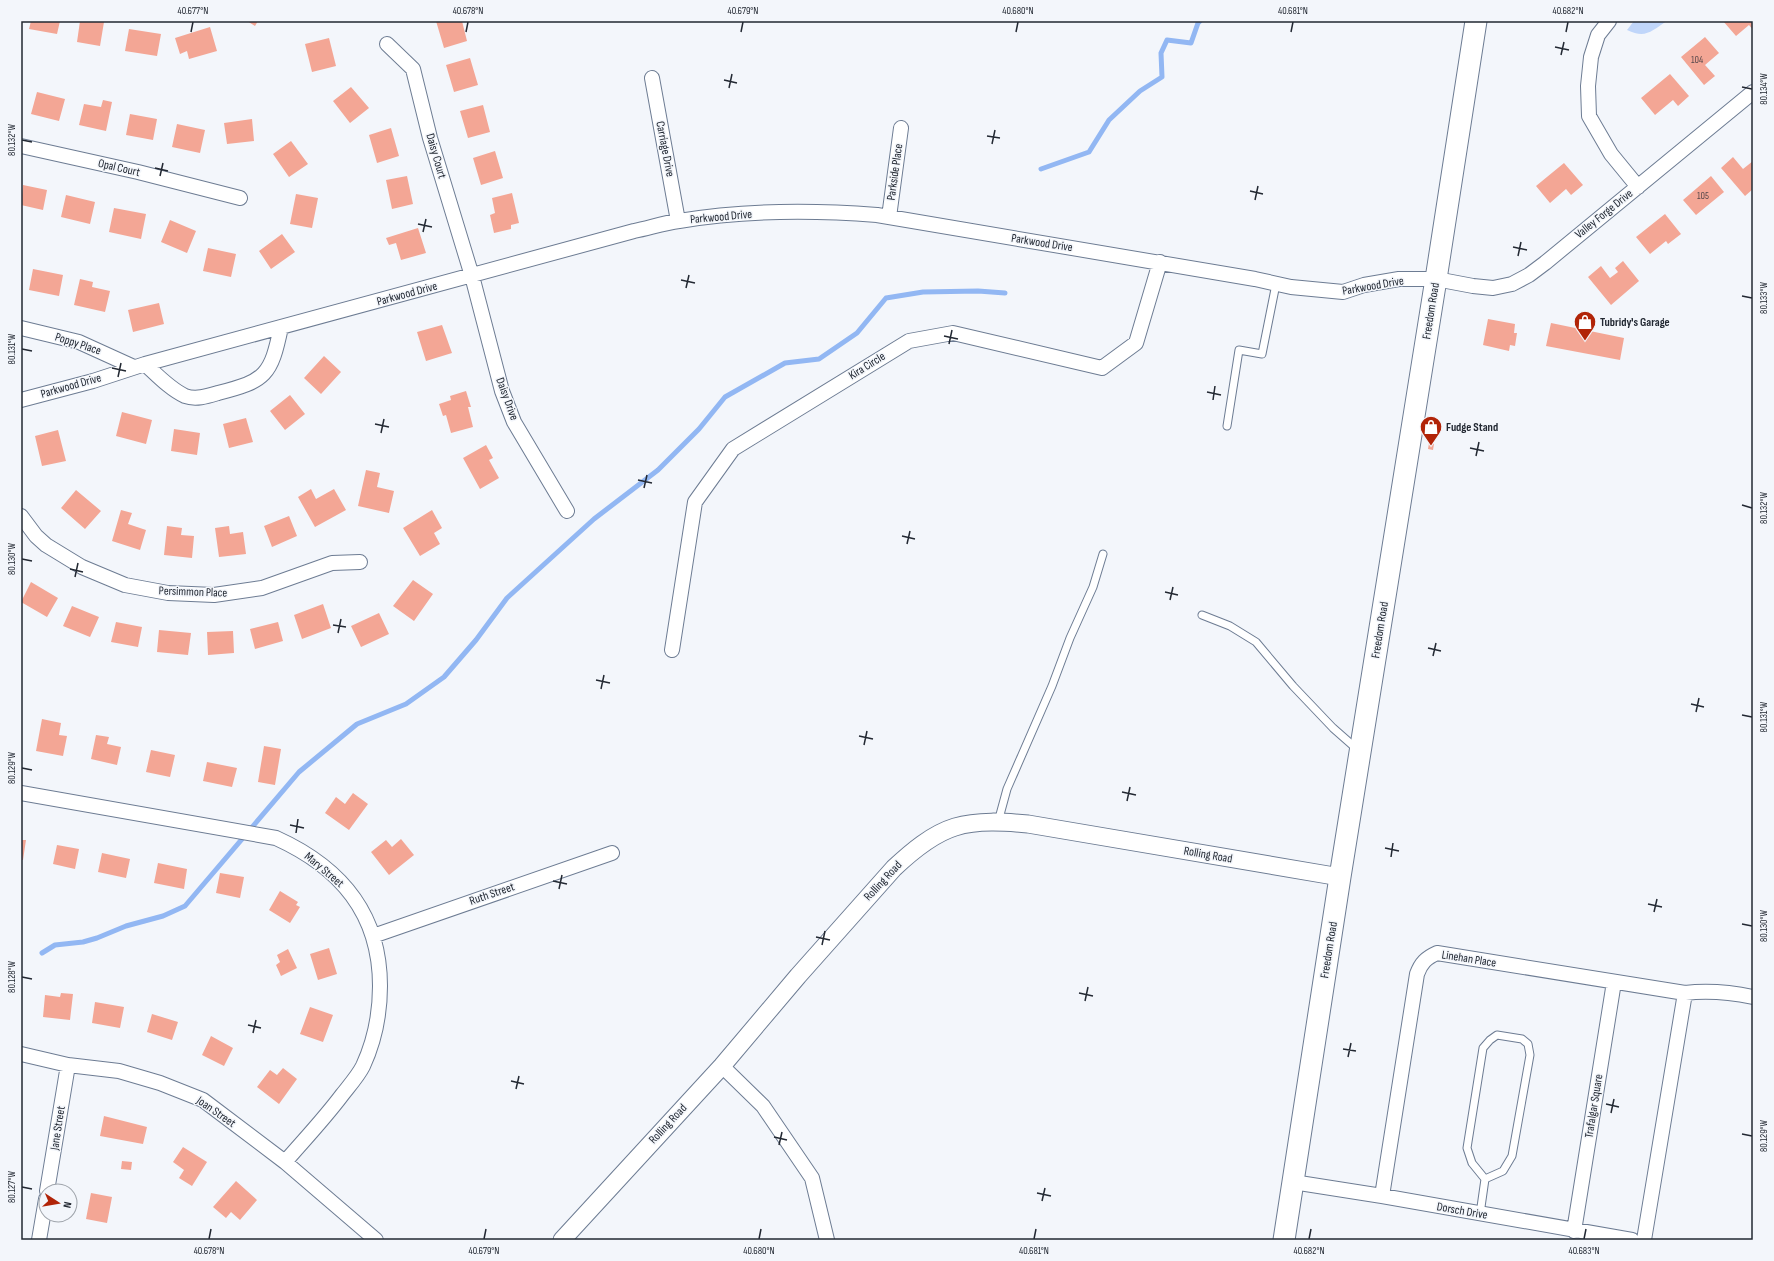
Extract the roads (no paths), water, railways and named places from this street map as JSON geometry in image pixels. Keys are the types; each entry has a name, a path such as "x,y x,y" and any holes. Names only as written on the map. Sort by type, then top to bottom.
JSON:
{"main road":[{"name":"Freedom Road","path":"1284,1240 1476,21"}],"street":[{"path":"1609,21 1598,35 1591,57 1588,86 1589,116 1611,154 1638,187"},
{"name":"Daisy Court","path":"387,44 413,69 430,138 472,276"},
{"name":"Carriage Drive","path":"652,78 678,221"},
{"name":"Valley Forge Drive","path":"1436,279 1493,288 1512,284 1529,275 1753,92"},
{"name":"Parkside Place","path":"889,217 901,128"},
{"name":"Opal Court","path":"21,146 138,172 240,198"},
{"name":"Parkwood Drive","path":"21,400 93,380 139,365 634,231 678,221 769,213 829,211 889,217 1160,262 1291,287 1342,292 1364,285 1399,279 1436,279"},
{"name":"Kira Circle","path":"672,650 695,502 733,449 909,341 953,333 1102,368 1136,343 1160,262"},
{"name":"Daisy Drive","path":"472,276 502,390 514,422 568,511"},
{"name":"Poppy Place","path":"21,328 79,342 139,365 170,387 186,396 202,398 251,383 262,377 271,365 277,349 281,327"},
{"name":"Persimmon Place","path":"21,516 36,536 46,545 82,567 125,584 168,593 214,595 262,588 332,563 360,562"},
{"name":"Mary Street","path":"21,793 276,838 313,858 344,885 361,909 371,927 380,968 380,1004 378,1021 372,1042 362,1067 348,1088 325,1117 285,1162"},
{"name":"Rolling Road","path":"562,1240 722,1066 798,976 894,868 911,852 935,836 955,827 998,822 1028,824 1340,877"},
{"name":"Ruth Street","path":"373,936 612,853"},
{"name":"Linehan Place","path":"1382,1196 1417,974 1421,963 1437,953 1685,993 1706,990 1753,996"},
{"name":"Trafalgar Square","path":"1574,1230 1614,982"},
{"path":"1644,1240 1685,993"},
{"name":"Joan Street","path":"21,1054 68,1065 119,1071 160,1083 202,1100 285,1162 376,1240"},
{"name":"Jane Street","path":"48,1183 68,1065"},
{"path":"722,1066 763,1106 812,1178 827,1240"},
{"name":"Dorsch Drive","path":"1293,1182 1382,1196 1632,1240"},
{"path":"39,1240 42,1223"}],"lane":[{"path":"1227,426 1239,350 1262,354 1276,284"},
{"path":"998,822 1008,789 1052,686 1070,638 1093,587 1103,554"},
{"path":"1202,615 1230,626 1256,642 1293,686 1333,728 1360,751"},
{"path":"1480,1214 1485,1179 1472,1163 1467,1148 1483,1048 1490,1040 1498,1035 1522,1039 1528,1044 1530,1055 1512,1156 1503,1171 1485,1179"}],"waterway":[{"path":"1041,169 1089,152 1109,120 1140,91 1162,77 1161,53 1167,40 1191,43 1200,21"},
{"path":"42,953 55,945 83,942 97,938 126,926 163,916 185,906 299,772 357,724 406,704 444,677 476,640 507,598 594,519 658,470 699,429 725,397 785,363 819,359 857,333 886,298 923,292 978,291 1005,293"}],"place":[{"name":"Tubridy's Garage","path":"1585,342"},
{"name":"Fudge Stand","path":"1431,446"}]}
